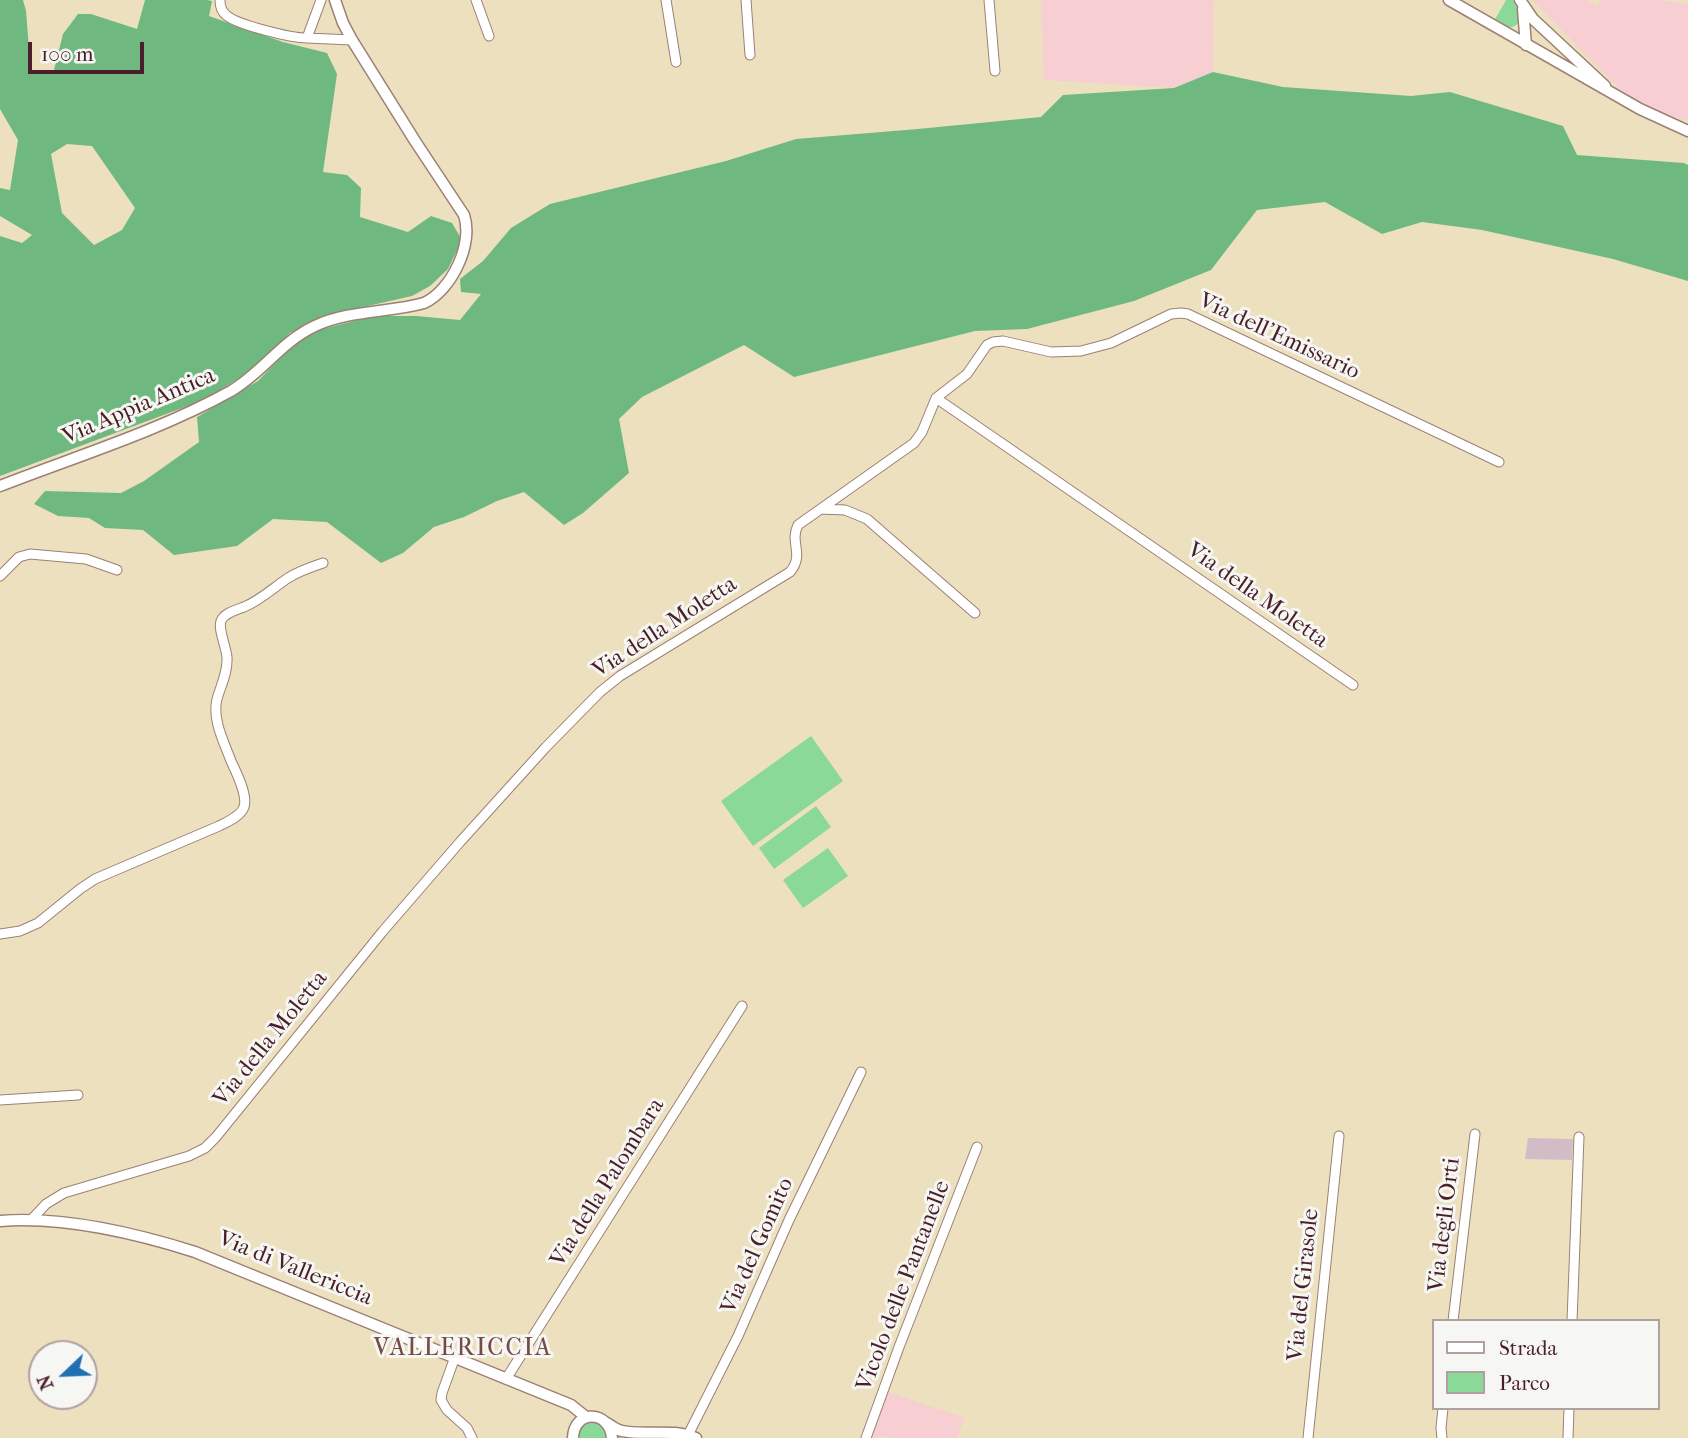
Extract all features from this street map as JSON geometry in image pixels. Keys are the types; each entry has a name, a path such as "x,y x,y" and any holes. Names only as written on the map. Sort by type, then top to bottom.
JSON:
{"street":[{"path":"220,0 222,11 231,18 279,34 352,40"},
{"path":"307,38 321,0"},
{"name":"Via Appia Antica","path":"0,486 136,434 211,401 251,377 289,342 316,326 346,317 424,303 444,287 465,246 465,219 359,52 343,23 335,0"},
{"path":"476,0 489,36"},
{"path":"666,0 676,62"},
{"path":"746,0 750,55"},
{"path":"989,0 995,71"},
{"path":"1449,0 1640,109 1688,131"},
{"path":"1506,33 1519,28 1523,8"},
{"path":"1523,8 1612,93"},
{"path":"1523,8 1526,45"},
{"path":"1526,45 1534,39 1537,22"},
{"path":"1542,54 1560,43"},
{"name":"Via dell'Emissario","path":"936,398 967,374 986,346 993,342 1003,341 1051,352 1081,351 1105,345 1166,316 1181,313 1499,462"},
{"name":"Via della Moletta","path":"30,1220 46,1204 64,1193 189,1156 212,1142 383,930 539,754 615,679 790,572 798,559 794,536 796,527 914,443 922,432 936,398 1353,685"},
{"path":"820,509 845,510 867,519 975,613"},
{"path":"0,576 19,557 30,554 86,559 117,570"},
{"path":"0,934 20,931 34,925 91,881 219,826 242,810 243,791 219,729 217,716 217,701 227,662 221,621 227,614 262,598 295,573 323,564"},
{"name":"Via della Palombara","path":"506,1379 742,1006"},
{"name":"Via del Gomito","path":"692,1436 789,1220 861,1072"},
{"path":"0,1100 78,1095"},
{"name":"Via degli Orti","path":"1453,1319 1475,1134"},
{"name":"Via del Girasole","path":"1308,1438 1339,1136"},
{"path":"1572,1319 1578,1137"},
{"name":"Vicolo delle Pantanelle","path":"866,1438 978,1147"},
{"name":"Via di Vallericcia","path":"0,1221 30,1220 84,1226 179,1247 562,1401 577,1408 586,1417 597,1417 619,1431 692,1436"},
{"path":"455,1357 442,1400 447,1410 467,1428 472,1438"},
{"path":"562,1401 573,1412 576,1425 572,1438"},
{"path":"1443,1410 1441,1428 1444,1437"},
{"path":"1569,1410 1569,1438"},
{"path":"576,1425 586,1417"},
{"path":"607,1423 612,1438"},
{"name":"Via di Vallericcia","path":"624,1438 637,1433"}],"shaded area":[{"path":"1041,0 1214,0 1213,72 1174,88 1044,80"},
{"path":"1532,0 1586,0 1597,6 1600,0 1657,0 1688,4 1688,121 1645,107 1622,92"},
{"path":"1528,1138 1573,1139 1572,1160 1525,1159"},
{"path":"885,1391 965,1418 957,1438 869,1438"}],"green space":[{"path":"0,0 23,0 31,73 53,74 63,34 78,14 91,14 137,29 145,0 212,1 209,16 283,42 327,53 337,74 323,172 347,175 361,188 360,217 408,232 431,216 452,223 462,240 448,269 430,286 412,296 337,313 290,333 255,369 201,401 0,476 0,236 22,243 32,235 0,216 0,188 10,190 18,140 0,109","holes":["67,144 92,146 135,208 122,230 94,245 62,213 51,154"]},
{"path":"1506,0 1513,0 1519,12 1520,20 1511,27 1494,21"},
{"path":"1213,72 1283,87 1411,96 1450,92 1563,126 1577,155 1684,163 1688,165 1688,281 1613,259 1482,230 1422,222 1382,234 1325,202 1257,210 1211,270 1134,301 1027,329 975,331 794,377 744,345 642,397 619,419 629,473 583,513 564,525 524,492 434,527 403,553 381,563 327,522 273,519 237,546 174,555 143,530 105,528 89,518 58,516 34,504 45,491 121,493 144,481 199,442 197,417 258,381 294,344 315,331 373,316 460,320 481,294 461,292 460,279 483,261 511,228 550,204 726,161 796,139 1041,117 1063,95 1174,88"},
{"path":"811,736 843,781 753,846 721,801"},
{"path":"816,806 831,827 774,869 759,848"},
{"path":"828,848 848,876 803,908 783,880"},
{"path":"588,1422 601,1426 606,1438 578,1438 580,1428"}],"district":[{"name":"VALLERICCIA","path":"463,1349"}]}
